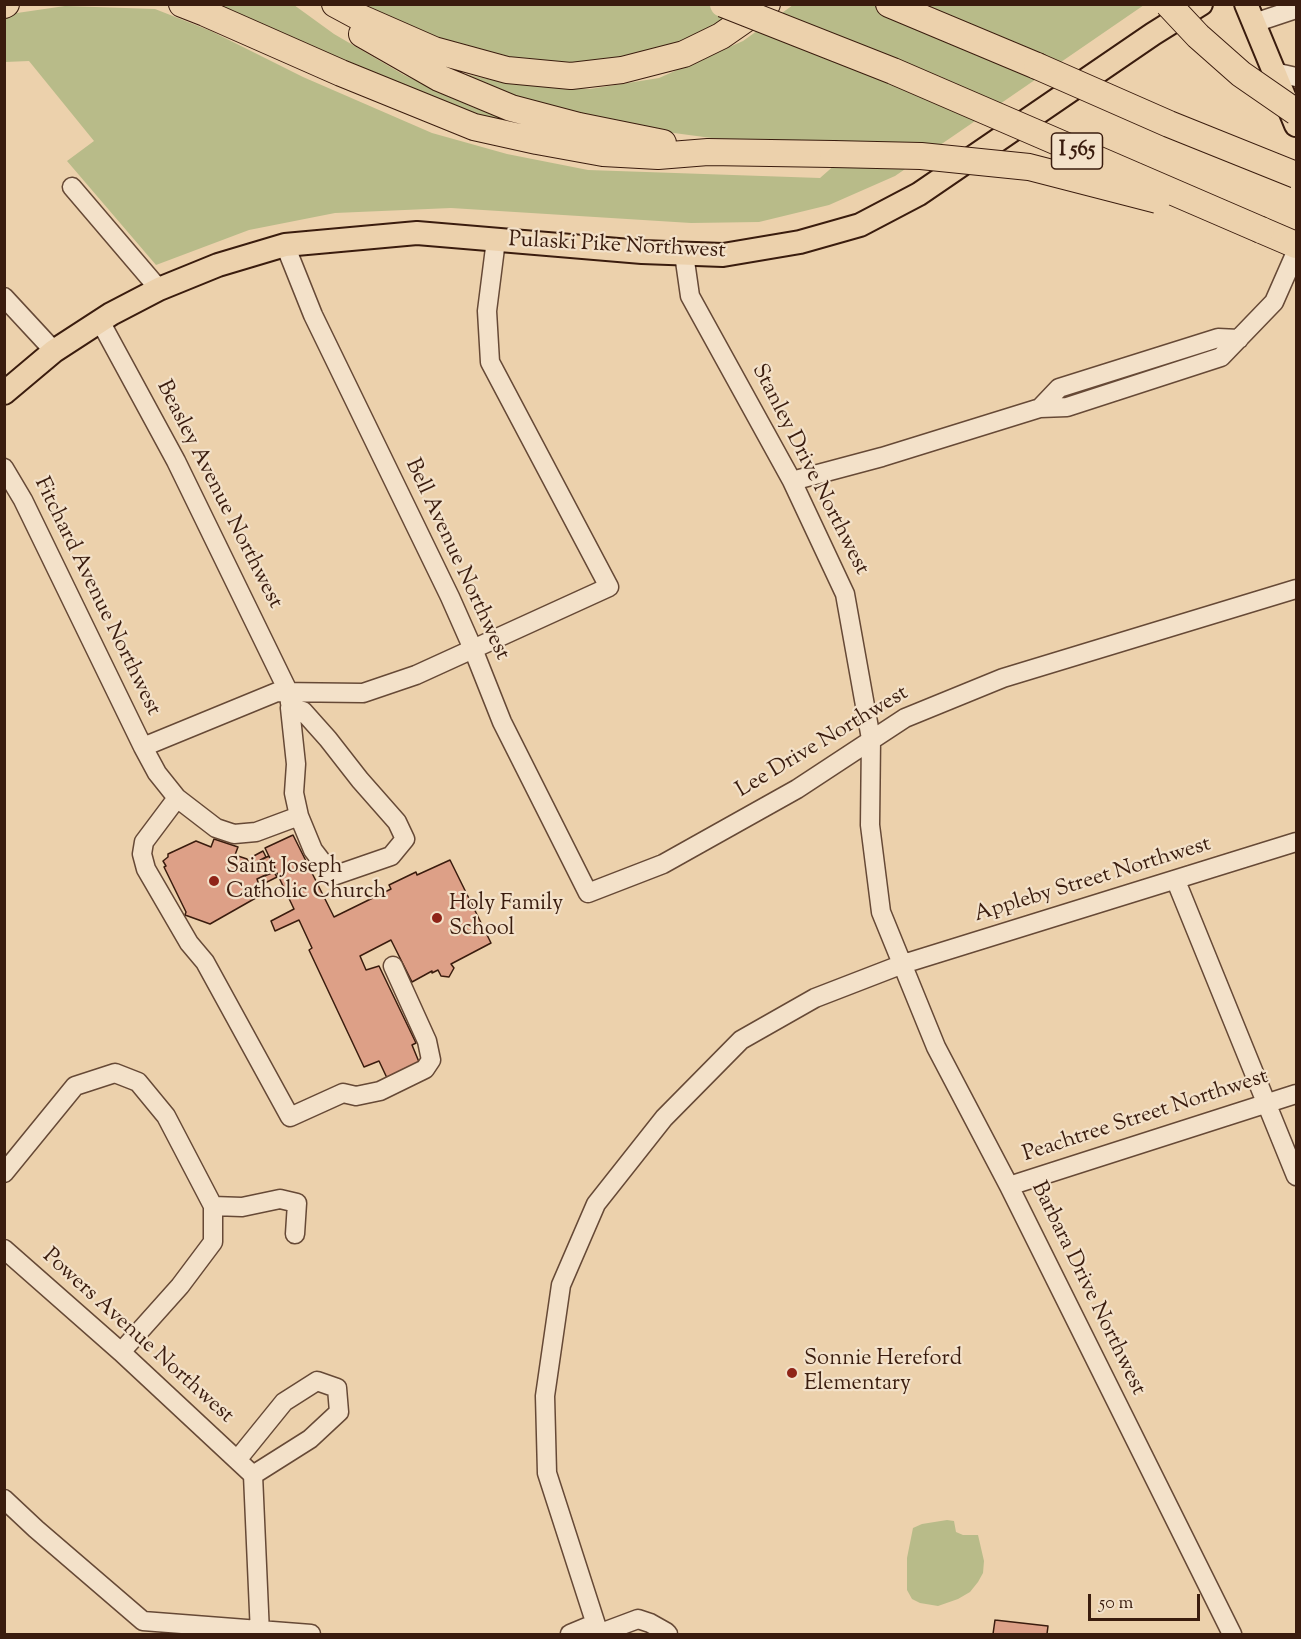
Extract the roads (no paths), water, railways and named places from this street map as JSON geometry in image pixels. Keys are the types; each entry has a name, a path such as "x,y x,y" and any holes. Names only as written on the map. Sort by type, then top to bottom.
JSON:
{"highway":[{"path":"182,4 341,73 474,127 537,141 603,153 658,156 708,152 921,156 1029,167 1144,196 1261,230"},
{"path":"318,4 340,22 439,78 511,108 579,126 708,152"},
{"path":"335,4 434,50 507,70 571,76 622,70 684,54 721,36 767,4"},
{"name":"I 565","path":"723,4 893,71 1296,245"},
{"path":"888,4 1296,176"},
{"path":"927,4 1037,66"},
{"path":"1168,4 1198,36 1240,74 1296,112"}],"main road":[{"name":"Pulaski Pike Northwest","path":"4,393 54,351 100,321 159,289 218,265 285,245 417,233 642,252 723,255 800,242 860,225 919,194 1153,34 1201,4"},
{"path":"1250,14 1286,75 1296,125"}],"street":[{"path":"1250,14 1296,9"},
{"path":"72,188 159,289"},
{"path":"290,700 363,693 416,675 609,587 490,362 487,310 496,240"},
{"name":"Bell Avenue Northwest","path":"285,245 313,315 445,586 502,722 588,893"},
{"path":"792,481 882,457 1040,408 1067,407 1221,357 1274,302 1296,252"},
{"name":"Stanley Drive Northwest","path":"684,254 690,296 792,481 845,594 871,739 870,825 881,912 903,964"},
{"path":"4,297 54,351"},
{"name":"Beasley Avenue Northwest","path":"100,321 176,460 290,700"},
{"name":"Fitchard Avenue Northwest","path":"4,468 23,500 143,747 157,773 177,798 216,828 234,834 256,832 299,816"},
{"name":"Lee Drive Northwest","path":"588,893 663,864 797,789 905,718 1003,678 1296,589"},
{"path":"143,747 277,692 290,700 303,711 397,822 405,839 390,856 333,876 313,850 299,816 294,792 296,765 290,700"},
{"path":"177,798 144,842 142,854 146,869 189,943 205,962 290,1117 343,1093 356,1096 380,1091 424,1069 431,1060 427,1041 393,966"},
{"name":"Appleby Street Northwest","path":"597,1631 547,1473 545,1396 561,1285 596,1204 664,1118 741,1040 815,998 903,964 1296,842"},
{"path":"1176,881 1296,1176"},
{"name":"Barbara Drive Northwest","path":"903,964 936,1047 1009,1186 1232,1635"},
{"path":"4,1173 75,1086 115,1073 138,1082 166,1116 213,1206 213,1242 180,1286 121,1352"},
{"name":"Peachtree Street Northwest","path":"1009,1186 1296,1094"},
{"path":"213,1206 242,1207 280,1199 297,1203 295,1234"},
{"name":"Powers Avenue Northwest","path":"4,1249 121,1352 253,1475 310,1440 339,1412 337,1388 317,1381 284,1402 237,1460"},
{"path":"253,1475 260,1632"},
{"path":"4,1498 36,1529 143,1621 311,1635"},
{"path":"570,1635 597,1631 639,1619 650,1623 668,1635"}],"place":[{"name":"Saint Joseph Catholic Church","path":"214,881"},
{"name":"Holy Family School","path":"437,918"},
{"name":"Sonnie Hereford Elementary","path":"792,1373"}]}
